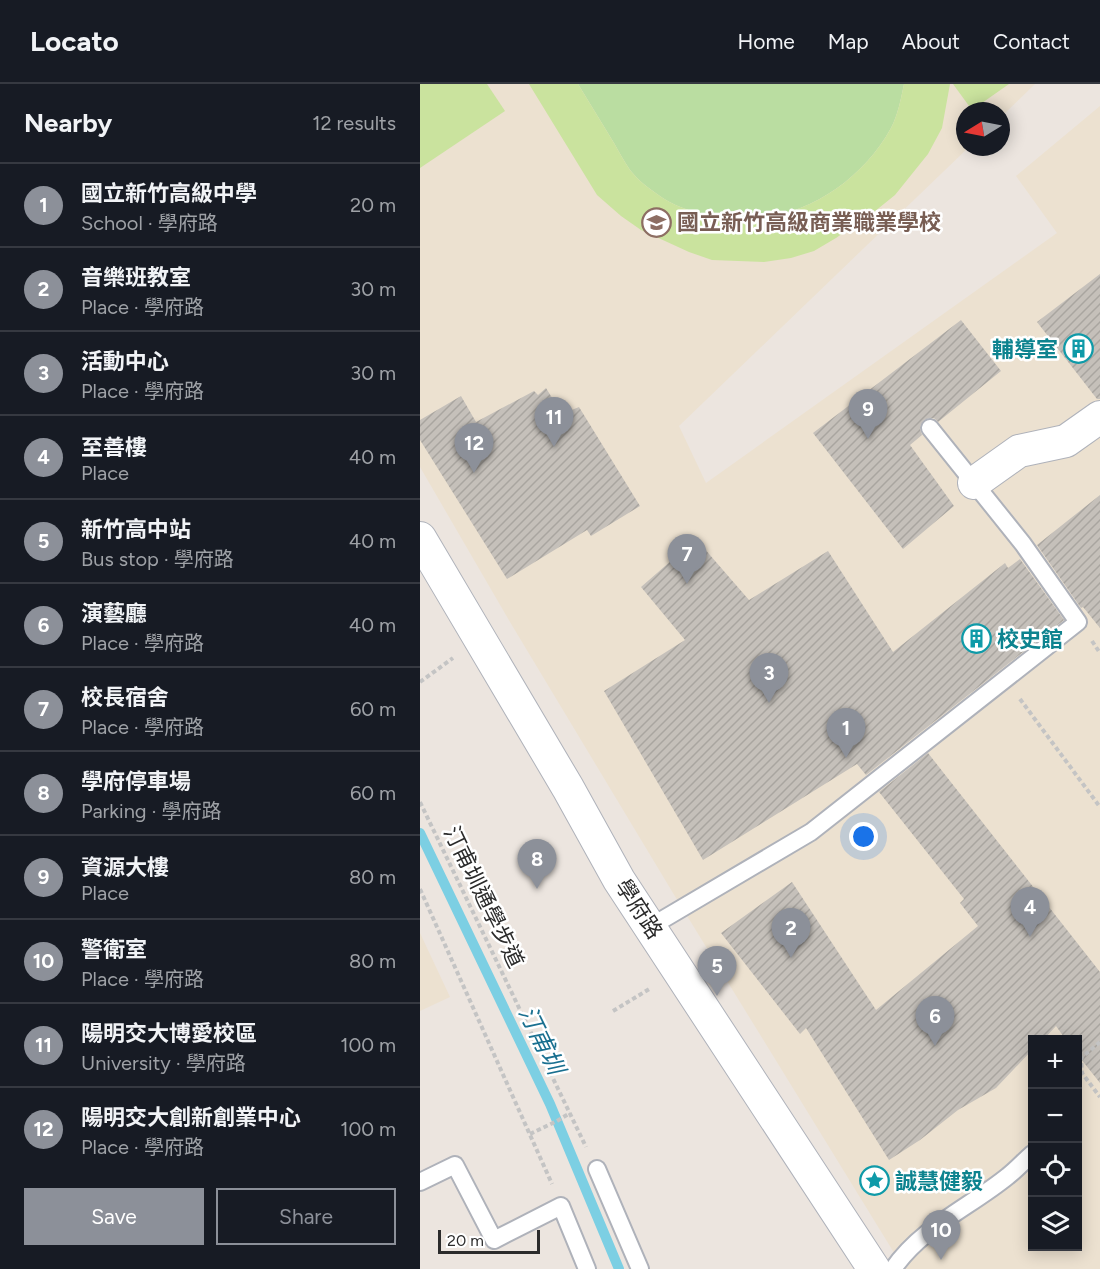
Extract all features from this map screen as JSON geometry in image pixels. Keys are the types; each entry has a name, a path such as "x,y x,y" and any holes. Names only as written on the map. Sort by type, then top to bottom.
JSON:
{"street":[{"path":"974,483 1019,451 1066,441 1100,417"},
{"name":"學府路","path":"420,538 568,788 619,880 874,1269"}],"lane":[{"path":"650,927 811,832 1078,622 1023,544 930,428"},
{"path":"894,1269 932,1228 1008,1176 1028,1158"},
{"path":"420,1182 455,1165 494,1240 561,1206 587,1269"},
{"path":"597,1169 639,1269"}],"path":[{"path":"420,682 479,638"},
{"path":"1005,678 1100,807"},
{"name":"汀甫圳通學步道","path":"420,802 597,1169"},
{"path":"420,889 561,1206"},
{"path":"613,1011 679,971"},
{"path":"1082,1058 1100,1042"},
{"path":"1082,1073 1100,1097"},
{"path":"530,1134 570,1113"}],"shaded area":[{"path":"420,84 1035,84 1010,108 1010,102 956,102 956,156 960,156 679,426 706,483 1057,233 1016,176 1100,106 1100,1269 904,1269 510,622 420,467"},
{"path":"420,933 450,997 420,1011"}],"green space":[{"path":"420,84 487,84 505,111 420,168"},
{"path":"529,84 578,84 628,167 643,183 663,198 683,208 712,216 739,219 765,217 791,211 815,201 838,187 876,150 891,128 904,84 950,84 942,128 928,154 895,195 874,212 814,251 791,258 764,262 712,260 641,230 621,216 597,195"},
{"path":"578,84 904,84 891,128 876,150 838,187 815,201 791,211 765,217 739,219 712,216 683,208 663,198 643,183 628,167"},
{"path":"953,84 1009,84 983,102 966,102"}],"building":[{"name":"輔導室","path":"1100,274 1100,399 1097,399 1037,322"},
{"path":"961,320 1001,371 938,422 934,418 929,418 921,424 922,435 910,445 954,506 903,549 813,433"},
{"path":"546,388 562,414 579,407 640,506 591,536 587,530 507,579 420,440 420,420 461,396 476,422 534,391 538,395"},
{"path":"1100,495 1100,628 1083,607 1081,608 1037,545"},
{"path":"696,539 749,600 828,551 893,652 1005,563 1008,568 1020,559 1064,620 866,775 857,764 703,860 604,691 685,640 641,587"},
{"path":"928,753 1100,972 1100,1083 1082,1060 1082,1035 1062,1035 1056,1026 1048,1035 1028,1035 1028,1054 996,1088 958,1110 920,1140 889,1160 806,1028 800,1034 721,933 792,882 876,1010 978,926 960,903 964,899 879,792"}],"waterway":[{"name":"汀甫圳","path":"420,833 550,1104 619,1269"}],"place":[{"name":"國立新竹高級商業職業學校","path":"656,222"},
{"name":"輔導室","path":"1079,349"},
{"name":"資源大樓","path":"868,439"},
{"name":"陽明交大博愛校區","path":"554,447"},
{"name":"陽明交大創新創業中心","path":"474,473"},
{"name":"校長宿舍","path":"687,584"},
{"name":"校史館","path":"976,639"},
{"name":"活動中心","path":"769,703"},
{"name":"國立新竹高級中學","path":"846,758"},
{"name":"學府停車場","path":"537,889"},
{"name":"至善樓","path":"1030,937"},
{"name":"音樂班教室","path":"791,958"},
{"name":"新竹高中站","path":"717,996"},
{"name":"演藝廳","path":"935,1046"},
{"name":"誠慧健毅","path":"874,1181"},
{"name":"警衛室","path":"941,1260"}]}
